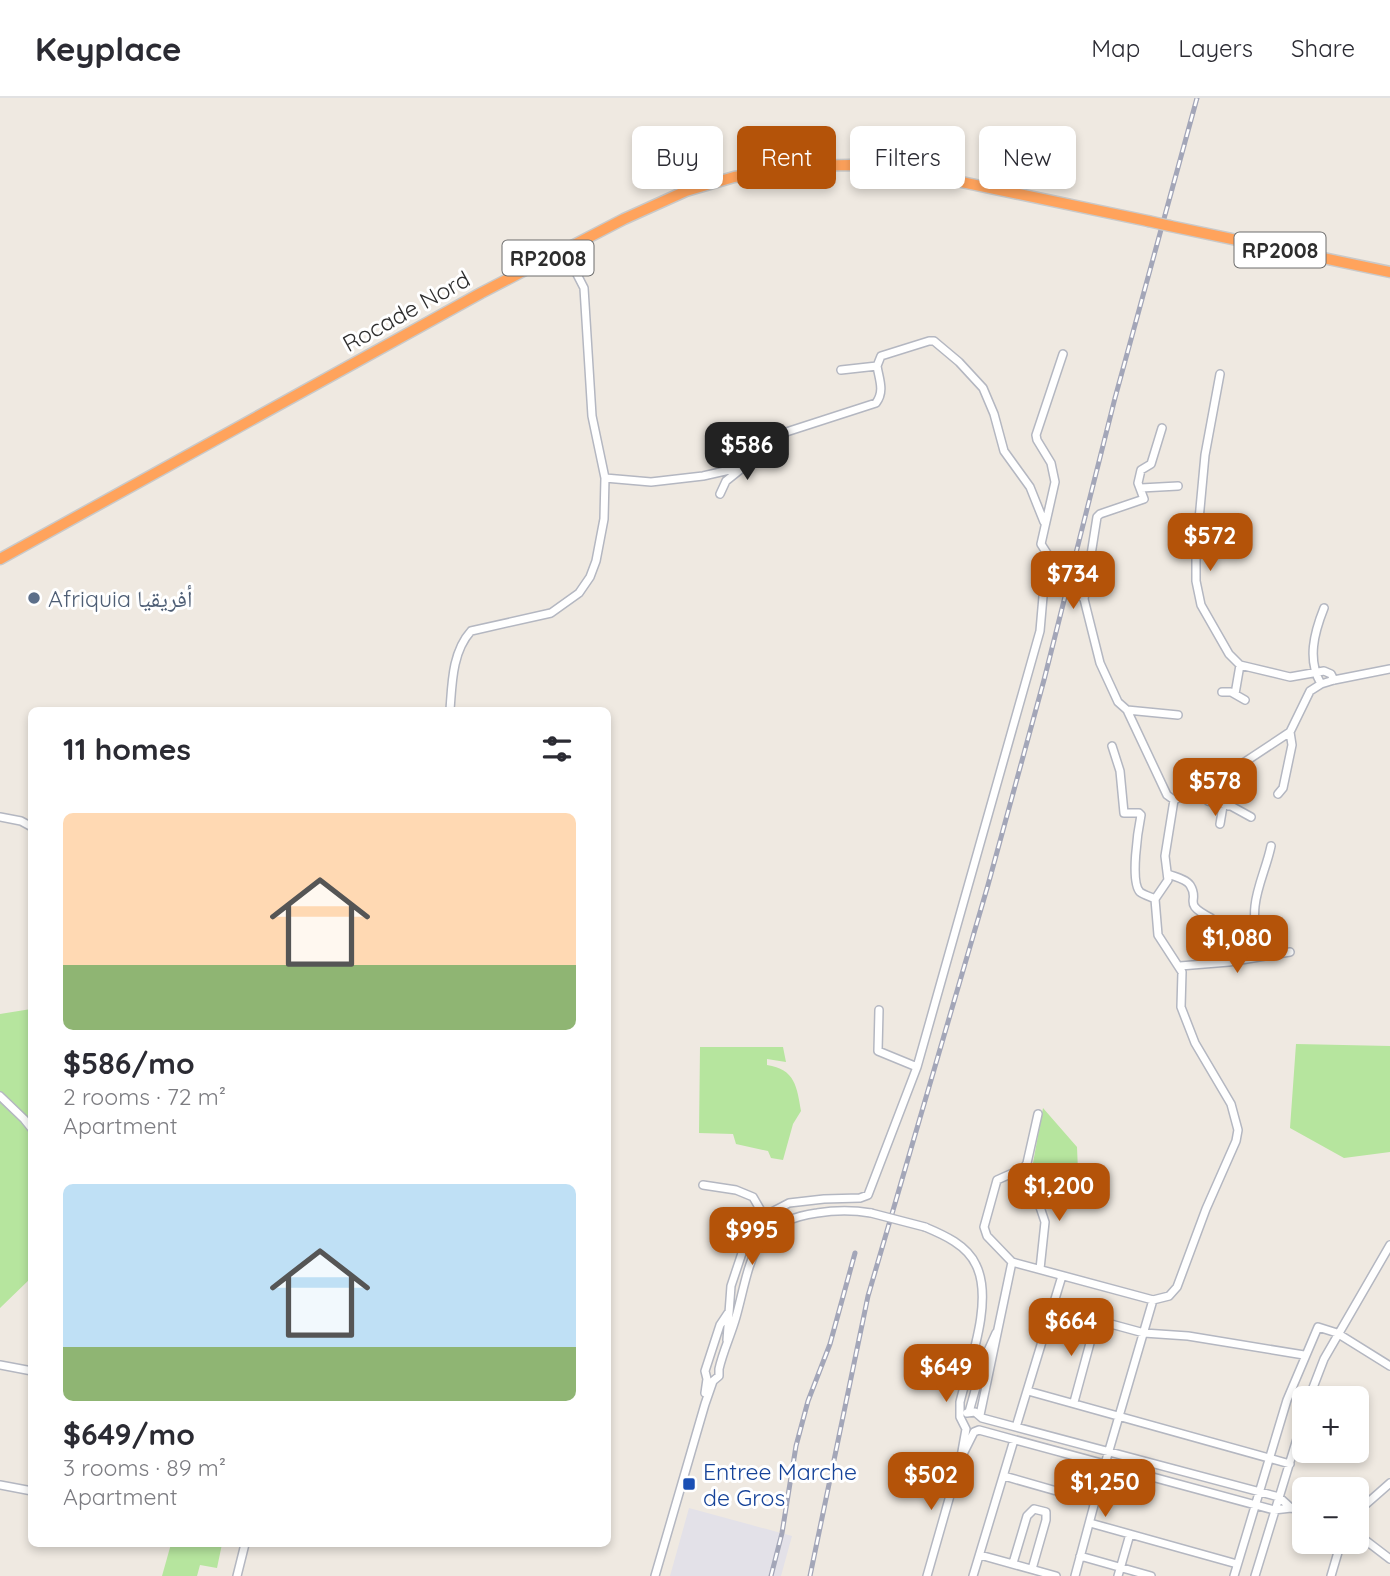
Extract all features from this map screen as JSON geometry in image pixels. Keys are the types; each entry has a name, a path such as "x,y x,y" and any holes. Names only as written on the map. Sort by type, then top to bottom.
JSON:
{"highway":[{"name":"Rocade Nord","path":"0,559 564,250 686,191 734,177 806,166 850,165 914,172 1390,272"}],"street":[{"path":"450,707 454,667 471,631 551,613 579,593 590,577 602,536 605,478 592,416 584,288 564,250"},
{"path":"720,494 726,481 777,435 876,403 881,394 877,366 881,356 921,341 934,341 983,388 994,414 1004,451 1030,487 1044,522"},
{"path":"1060,565 1048,555 1041,544 1055,482 1054,471 1036,435 1063,354"},
{"path":"841,370 877,366"},
{"path":"1220,374 1205,455 1196,581 1201,605 1229,654 1240,665 1290,677 1328,672 1334,680"},
{"path":"1162,428 1151,464 1141,470 1138,482 1144,499 1097,517 1084,598 1100,663 1118,702 1127,710 1167,795 1174,800"},
{"path":"605,478 651,482 703,476 744,464"},
{"path":"1141,488 1178,486"},
{"path":"727,1340 731,1286 748,1235 764,1216 789,1203 860,1198 868,1195 917,1066 1040,631 1048,555"},
{"path":"1072,587 1084,598"},
{"path":"1321,684 1314,672 1315,637 1324,608"},
{"path":"1235,694 1240,665"},
{"path":"1174,800 1236,769 1290,732 1310,691 1321,684 1390,669"},
{"path":"1222,692 1235,694 1245,700"},
{"path":"1127,710 1178,715"},
{"path":"1278,794 1283,788 1292,746 1290,732"},
{"path":"1112,746 1120,771 1124,813 1141,815 1135,878 1138,889 1155,899"},
{"path":"1220,824 1236,778 1236,769"},
{"path":"1196,791 1204,799 1251,817"},
{"path":"1038,1114 1024,1168 997,1180 984,1227 987,1236 1012,1262 1153,1300 1169,1296 1177,1287 1206,1209 1236,1141 1238,1130 1231,1104 1195,1043 1181,1007 1183,988 1180,966 1158,935 1155,899 1166,886 1168,874 1165,856 1174,800"},
{"path":"0,817 28,825"},
{"path":"1258,957 1255,903 1271,846"},
{"path":"1168,874 1188,882 1196,910 1211,918"},
{"path":"1180,966 1290,952"},
{"path":"879,1010 878,1051 917,1066"},
{"path":"0,1096 28,1124"},
{"path":"1032,1183 1045,1222 1040,1269"},
{"path":"702,1185 736,1190 753,1197 764,1216"},
{"path":"710,1380 719,1376 744,1279 757,1247 778,1224 798,1215 834,1210 871,1213 925,1227 954,1241 976,1262 981,1279 981,1311 959,1409 964,1426"},
{"path":"1314,1386 1337,1333 1390,1245"},
{"path":"961,1457 982,1425 981,1416 996,1333 1012,1262"},
{"path":"1016,1427 1062,1276"},
{"path":"655,1576 705,1404 710,1380 705,1371 720,1325 740,1298"},
{"path":"1075,1576 1153,1300"},
{"path":"1052,1308 1144,1333 1200,1338 1304,1356"},
{"path":"1074,1402 1096,1321"},
{"path":"1234,1576 1287,1400 1318,1327 1337,1333 1390,1366"},
{"path":"927,1576 961,1457 963,1417 968,1413 986,1354 996,1333"},
{"path":"0,1366 28,1370"},
{"path":"708,1367 715,1366 719,1369"},
{"path":"965,1385 968,1413"},
{"path":"1028,1391 1290,1464"},
{"path":"968,1413 1279,1497 1291,1508"},
{"path":"964,1426 1274,1510 1291,1508"},
{"path":"973,1576 1014,1440"},
{"path":"1255,1576 1292,1457"},
{"path":"1004,1476 1095,1502"},
{"path":"1369,1502 1390,1483"},
{"path":"0,1485 28,1490"},
{"path":"1013,1563 1027,1516 1034,1509 1046,1512 1032,1569"},
{"path":"1090,1523 1237,1564"},
{"path":"1118,1576 1130,1534"},
{"path":"1369,1543 1390,1559"},
{"path":"237,1576 244,1547"},
{"path":"1331,1576 1337,1554"},
{"path":"979,1555 1056,1576"},
{"path":"1080,1556 1151,1576"}],"shaded area":[{"path":"689,1508 792,1536 781,1576 670,1576"}],"green space":[{"path":"28,1009 28,1281 0,1308 0,1014"},
{"path":"1296,1044 1390,1046 1390,1152 1344,1158 1290,1128"},
{"path":"700,1047 783,1047 786,1062 767,1059 767,1065 784,1071 793,1080 801,1111 793,1124 783,1160 771,1158 768,1151 736,1144 733,1134 699,1133"},
{"path":"1043,1108 1077,1147 1079,1195 1069,1198 1044,1169 1033,1163"},
{"path":"170,1547 221,1547 217,1568 200,1565 197,1576 162,1576"}],"tunnel":[{"path":"1060,565 1072,587"}],"railway":[{"path":"810,1576 868,1296 988,885 1044,680 1115,398 1197,98"},
{"path":"771,1576 782,1533 796,1446 808,1401 830,1344 855,1253"}],"place":[{"name":"Afriquia أفريقيا","path":"34,598"},
{"name":"Entree Marche de Gros","path":"689,1484"}]}
